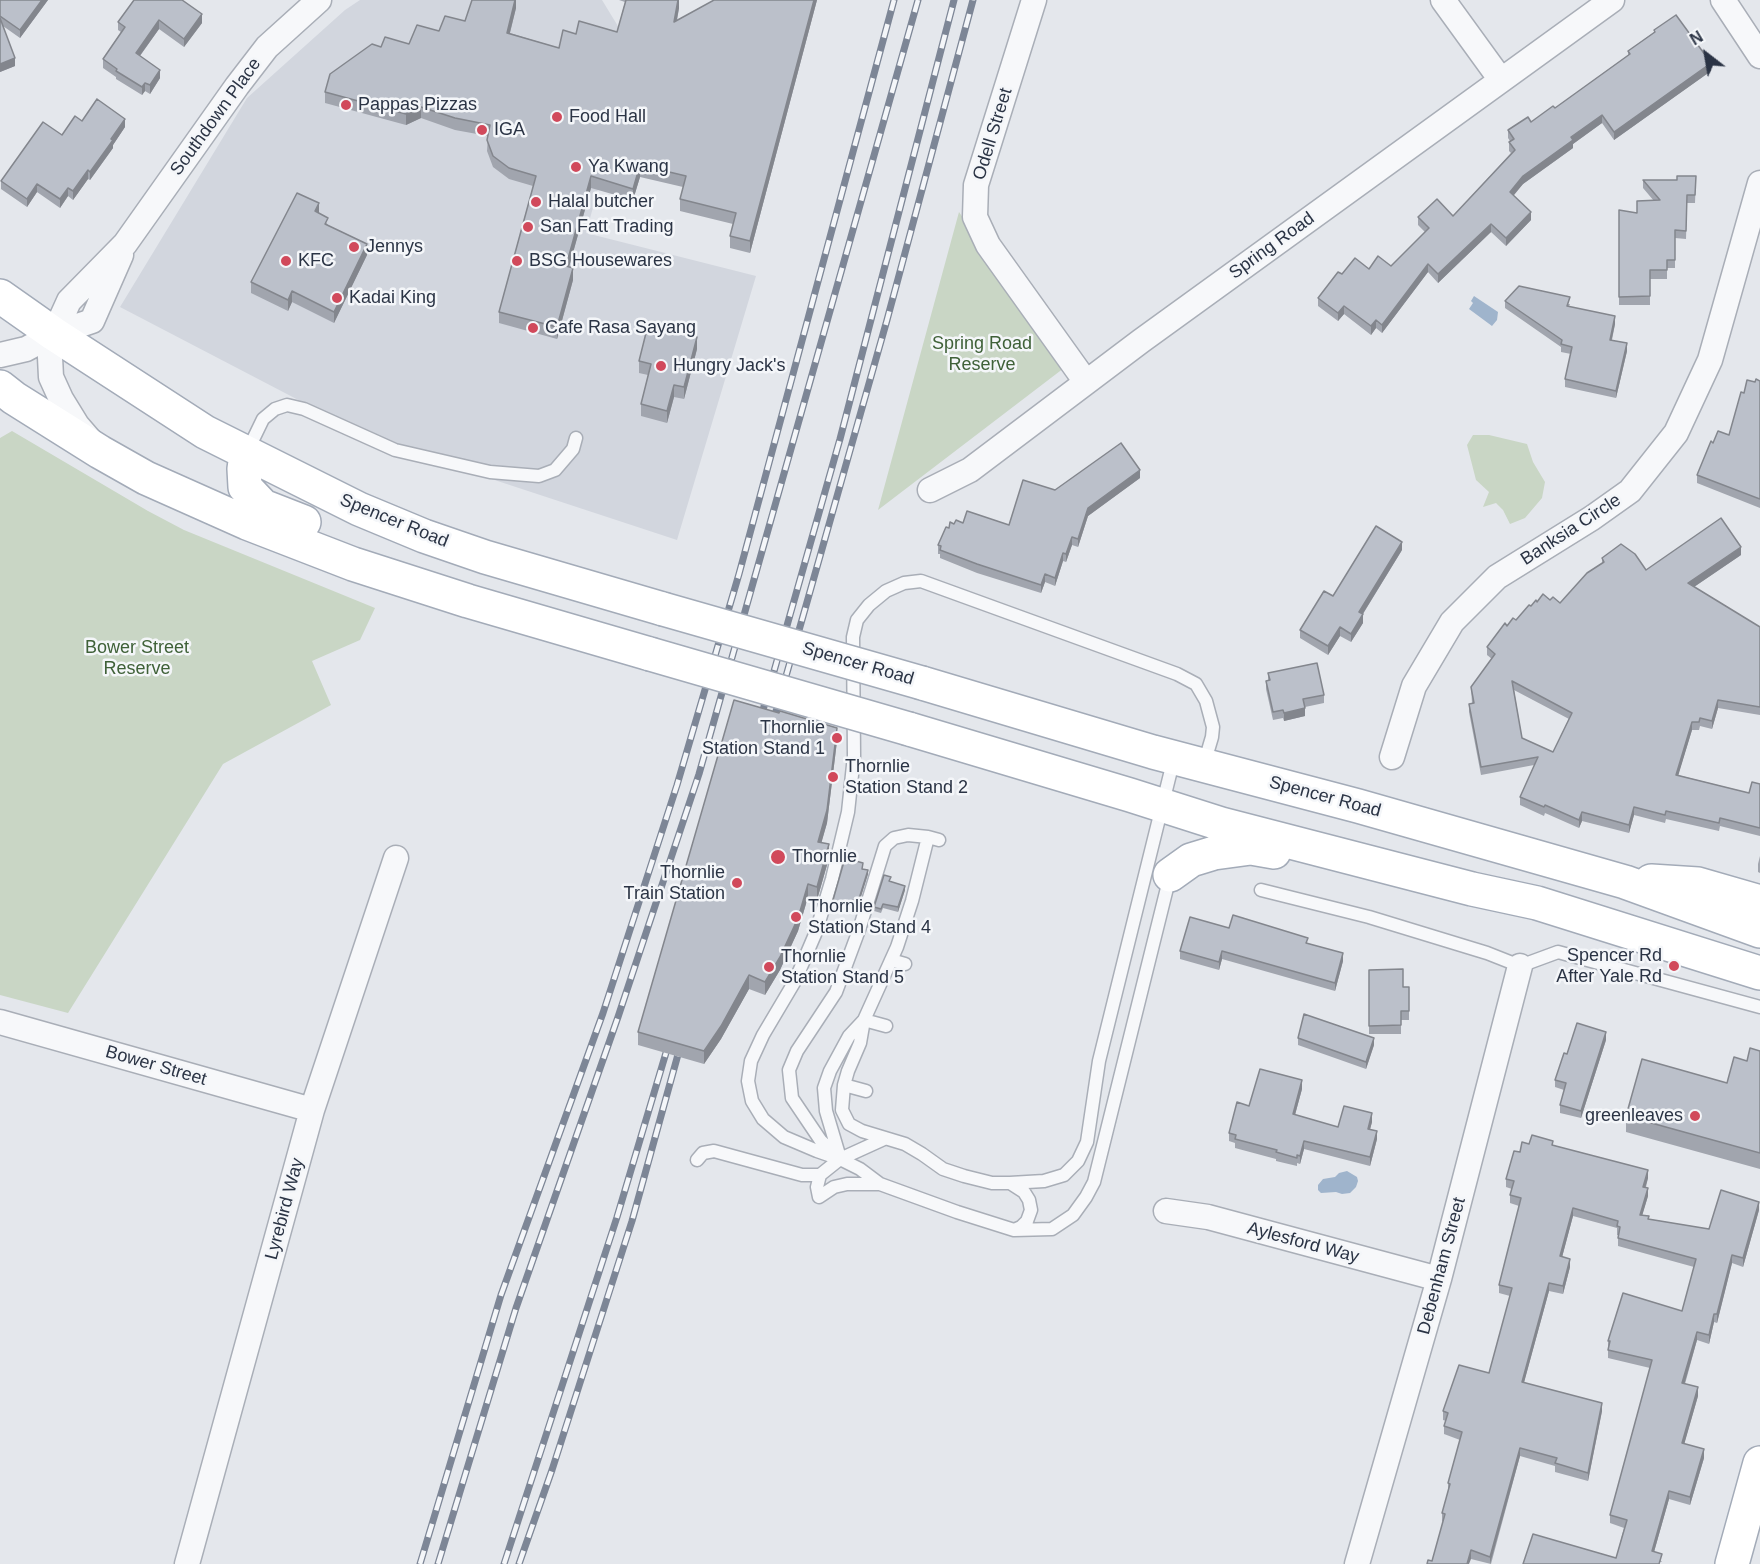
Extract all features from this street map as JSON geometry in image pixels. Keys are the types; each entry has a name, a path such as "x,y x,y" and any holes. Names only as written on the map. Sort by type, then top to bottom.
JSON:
{"main road":[{"name":"Spencer Road","path":"0,296 54,334 206,432 359,509 424,536 485,557 1189,761 1358,806 1625,882 1760,931"},
{"path":"0,387 100,452 146,478 246,523 352,564 468,602 909,729 1221,824 1472,889 1537,903 1760,973"},
{"path":"246,454 245,487 263,506 422,567 468,602"},
{"path":"1170,875 1191,860 1214,853 1251,848 1341,865 1431,891 1472,889"},
{"path":"1625,882 1698,884 1760,902"},
{"path":"1731,1564 1760,1463"}],"street":[{"name":"Southdown Place","path":"100,452 77,425 51,377 50,357 54,334 69,301 125,244 267,47 319,0"},
{"name":"Odell Street","path":"1034,0 976,185 975,217 988,245 1086,382"},
{"path":"1443,0 1501,80"},
{"name":"Spring Road","path":"930,490 970,470 1086,382 1612,0"},
{"path":"1723,0 1760,56"},
{"name":"Banksia Circle","path":"1392,757 1414,686 1452,622 1497,577 1592,518 1630,491 1676,433 1710,360 1760,183"},
{"path":"0,355 27,349 54,334"},
{"name":"Lyrebird Way","path":"188,1564 312,1110 396,858"},
{"name":"Debenham Street","path":"1357,1564 1439,1279 1520,966"},
{"name":"Bower Street","path":"0,1022 312,1110"},
{"name":"Aylesford Way","path":"1166,1211 1208,1217 1439,1279"}],"lane":[{"path":"246,454 263,418 275,409 287,405 304,409 395,450 490,472 539,476 555,470 573,449 576,438"},
{"path":"840,1159 821,1141 792,1098 789,1070 797,1051 836,992 859,930 885,846 894,838 909,835 934,839 917,903 864,1020 860,1042 848,1071 844,1085 842,1110 849,1124 862,1131 904,1144 943,1169 992,1183 1044,1181 1064,1175 1078,1161 1087,1142 1099,1061 1163,806 1189,761 1212,737 1213,727 1206,701 1196,684 1177,674 921,581 904,583 886,591 869,605 857,620 853,636 855,756 848,812 838,856 816,932 795,981 763,1035 751,1061 748,1081 752,1101 763,1119 784,1137 840,1159 860,1169 880,1184 1014,1230 1052,1229 1073,1215 1094,1182 1170,875"},
{"path":"1261,890 1369,917 1487,953 1520,966 1558,952 1760,1007"},
{"path":"891,960 905,964"},
{"path":"840,1159 826,1111 824,1088 830,1071 849,1036 864,1020"},
{"path":"864,1020 886,1026"},
{"path":"844,1085 866,1090"},
{"path":"880,1184 847,1184 834,1187 819,1197 816,1187 820,1175 840,1159 884,1139"},
{"path":"697,1160 703,1153 714,1151 802,1175 820,1175"},
{"path":"1010,1183 1024,1192 1031,1210 1027,1221 1014,1230"}],"shaded area":[{"path":"360,0 602,0 635,54 586,233 756,276 677,540 379,442 120,307 247,98 345,10"}],"green space":[{"name":"Spring Road Reserve","path":"959,212 1064,368 878,510"},
{"name":"Bower Street Reserve","path":"12,431 184,530 375,608 360,640 312,661 331,705 223,764 68,1013 0,995 0,438"},
{"path":"1473,435 1489,435 1527,444 1533,462 1545,482 1542,498 1525,518 1510,524 1503,510 1496,503 1483,507 1489,492 1476,480 1467,445"}],"water":[{"path":"1474,296 1498,312 1497,320 1492,326 1469,309"},
{"path":"1347,1171 1357,1177 1358,1181 1350,1193 1321,1193 1318,1190 1318,1185 1323,1179 1335,1177"}],"building":[{"path":"0,0 42,0 20,30 0,16"},
{"path":"134,0 182,0 202,14 184,39 159,20 136,53 160,70 150,85 145,83 142,87 116,71 117,69 103,59 125,27 118,22"},
{"path":"472,0 515,0 507,33 559,48 563,30 576,34 579,21 617,32 626,0 678,0 674,22 714,0 814,0 750,241 730,236 736,213 680,199 686,176 640,165 633,189 591,176 566,266 573,268 557,327 499,312 536,176 509,168 493,156 487,140 490,125 455,118 421,107 406,114 325,92 330,74 372,44 381,47 385,37 409,44 417,25 439,31 445,16 465,21"},
{"path":"1676,15 1711,63 1614,132 1602,115 1571,137 1573,140 1523,176 1510,192 1531,212 1506,238 1491,224 1438,274 1428,264 1382,325 1376,320 1371,326 1344,306 1338,313 1318,298 1338,272 1342,274 1355,258 1369,269 1378,256 1391,266 1429,228 1418,217 1437,199 1453,216 1515,150 1509,142 1514,139 1508,130 1528,117 1531,122 1553,106 1555,108 1630,54 1628,51"},
{"path":"0,18 15,58 0,64"},
{"path":"97,99 125,119 90,172 88,170 73,191 68,188 60,199 37,184 27,199 1,181 43,122 62,135 75,116 82,121"},
{"path":"1677,176 1696,176 1695,195 1687,195 1686,231 1675,230 1675,260 1667,260 1667,270 1650,270 1650,296 1619,297 1619,210 1637,213 1637,201 1660,200 1643,180 1677,180"},
{"path":"297,193 319,203 315,211 328,218 325,224 367,244 334,312 292,291 288,300 251,282"},
{"path":"1519,286 1570,297 1567,306 1615,316 1610,340 1627,343 1616,391 1565,379 1572,347 1561,344 1562,340 1505,301"},
{"path":"648,325 697,337 684,387 674,385 667,411 641,404 651,364 639,361"},
{"path":"1756,379 1760,381 1760,499 1697,475 1711,441 1713,443 1718,431 1729,435 1741,392 1744,393 1747,380 1755,382"},
{"path":"1121,443 1140,470 1088,508 1078,539 1072,537 1066,554 1063,553 1055,578 1045,574 1041,585 940,550 941,546 938,545 946,527 949,528 950,522 954,524 956,520 963,523 967,511 1009,525 1023,480 1055,490"},
{"path":"1721,518 1741,547 1688,583 1760,627 1760,707 1718,700 1712,721 1700,718 1699,722 1692,722 1676,775 1749,793 1752,782 1760,784 1760,828 1720,818 1719,823 1666,811 1665,815 1634,807 1629,825 1582,812 1579,820 1520,797 1538,757 1481,767 1469,704 1474,703 1471,687 1495,654 1487,647 1505,623 1507,626 1513,618 1516,620 1543,594 1550,600 1553,597 1560,603 1587,573 1604,562 1602,558 1621,544 1635,554 1646,570","holes":["1512,681 1572,713 1553,752 1522,738"]},
{"path":"1376,526 1402,542 1359,612 1363,614 1351,634 1340,627 1328,646 1300,630 1324,591 1333,596"},
{"path":"1317,663 1324,695 1303,699 1305,708 1284,713 1283,710 1273,712 1266,681 1270,680 1268,673"},
{"name":"Thornlie Train Station","path":"734,700 837,728 827,810 818,842 829,844 817,887 808,884 798,918 780,957 765,982 749,975 721,1026 704,1051 638,1032"},
{"path":"845,858 863,863 862,869 868,870 858,902 853,900 851,906 833,900"},
{"path":"884,875 891,877 889,881 905,886 898,907 883,904 881,909 874,907"},
{"path":"1233,915 1308,938 1306,943 1343,953 1335,983 1222,951 1219,962 1180,951 1190,917 1229,928"},
{"path":"1403,969 1403,987 1409,987 1409,1011 1401,1011 1401,1025 1369,1026 1369,970"},
{"path":"1304,1014 1374,1038 1366,1062 1298,1038"},
{"path":"1577,1023 1606,1032 1581,1111 1560,1105 1566,1083 1555,1080 1564,1053 1567,1054"},
{"name":"greenleaves","path":"1750,1048 1760,1051 1760,1153 1626,1116 1642,1059 1727,1083 1734,1057 1747,1061"},
{"path":"1260,1069 1302,1080 1293,1114 1338,1127 1344,1106 1372,1113 1368,1129 1377,1131 1370,1157 1304,1141 1300,1156 1297,1155 1297,1158 1235,1139 1236,1135 1229,1133 1237,1102 1249,1106"},
{"path":"1532,1135 1553,1141 1552,1145 1648,1170 1643,1187 1648,1188 1640,1215 1649,1216 1648,1219 1709,1229 1721,1190 1759,1202 1743,1258 1732,1255 1717,1314 1714,1314 1709,1335 1697,1332 1682,1383 1698,1387 1682,1443 1704,1449 1690,1497 1669,1491 1652,1551 1662,1554 1659,1564 1523,1564 1533,1534 1616,1558 1627,1520 1610,1515 1652,1360 1608,1350 1610,1341 1608,1341 1623,1293 1682,1311 1696,1259 1618,1238 1620,1227 1617,1226 1618,1221 1573,1208 1560,1256 1570,1259 1563,1286 1549,1283 1522,1382 1602,1403 1588,1473 1555,1463 1557,1458 1520,1448 1490,1557 1471,1550 1467,1564 1427,1564 1428,1560 1432,1561 1445,1514 1442,1513 1450,1484 1448,1483 1462,1432 1444,1426 1448,1413 1443,1411 1459,1365 1489,1373 1512,1288 1499,1285 1521,1198 1510,1195 1514,1181 1506,1179 1514,1151 1520,1152 1522,1142 1529,1144"}],"railway":[{"path":"420,1564 501,1295 603,1013 677,785 739,574 894,0"},
{"path":"438,1564 516,1308 618,1017 699,774 918,0"},
{"path":"759,724 840,439 954,0"},
{"path":"771,729 887,320 973,0"},
{"path":"504,1564 617,1217 671,1036"},
{"path":"519,1564 552,1470 632,1221 682,1040"}],"place":[{"name":"Pappas Pizzas","path":"346,105"},
{"name":"Food Hall","path":"557,117"},
{"name":"IGA","path":"482,130"},
{"name":"Ya Kwang","path":"576,167"},
{"name":"Halal butcher","path":"536,202"},
{"name":"San Fatt Trading","path":"528,227"},
{"name":"Jennys","path":"354,247"},
{"name":"KFC","path":"286,261"},
{"name":"BSG Housewares","path":"517,261"},
{"name":"Kadai King","path":"337,298"},
{"name":"Cafe Rasa Sayang","path":"533,328"},
{"name":"Hungry Jack's","path":"661,366"},
{"name":"Thornlie Station Stand 1","path":"837,738"},
{"name":"Thornlie Station Stand 2","path":"833,777"},
{"name":"Thornlie","path":"778,857"},
{"name":"Thornlie Train Station","path":"737,883"},
{"name":"Thornlie Station Stand 4","path":"796,917"},
{"name":"Spencer Rd After Yale Rd","path":"1674,966"},
{"name":"Thornlie Station Stand 5","path":"769,967"},
{"name":"greenleaves","path":"1695,1116"}]}
